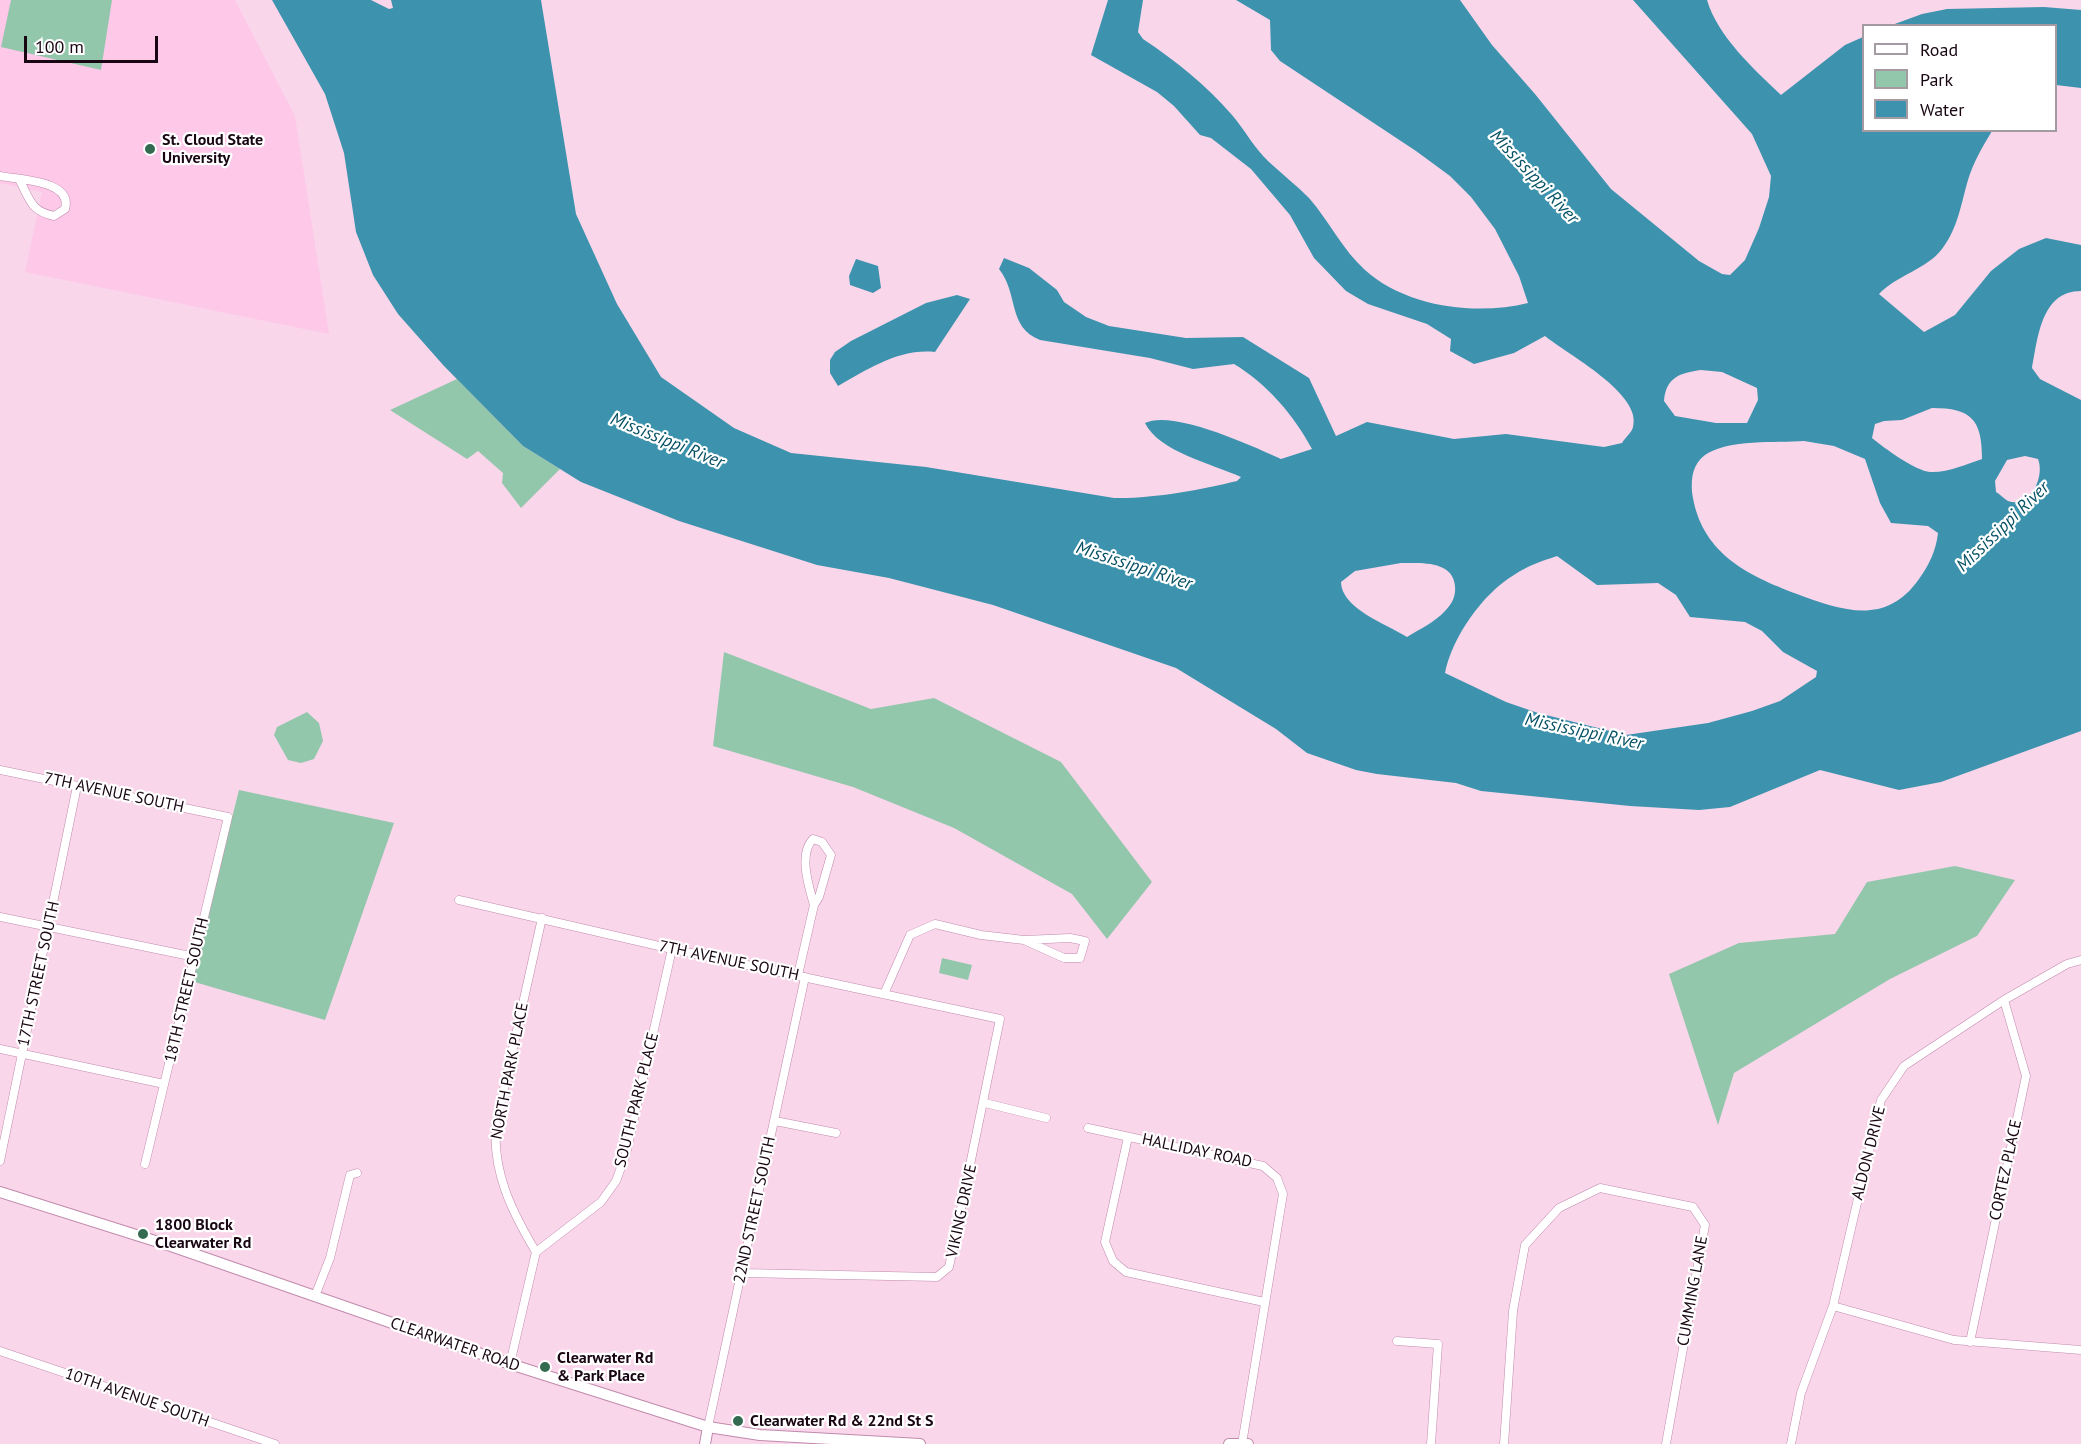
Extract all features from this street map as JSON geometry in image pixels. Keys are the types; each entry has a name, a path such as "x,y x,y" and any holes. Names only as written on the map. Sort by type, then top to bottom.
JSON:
{"street":[{"path":"0,176 18,179 56,187 64,194 67,201 65,209 54,216 40,213 35,209 18,179"},
{"name":"7TH AVENUE SOUTH","path":"0,770 228,817"},
{"name":"17TH STREET SOUTH","path":"0,1161 77,786"},
{"name":"18TH STREET SOUTH","path":"145,1164 228,817"},
{"name":"22ND STREET SOUTH","path":"705,1444 774,1121 814,905 806,863 808,845 813,839 824,845 831,855 819,897 814,905"},
{"name":"7TH AVENUE SOUTH","path":"459,900 672,949 1000,1019"},
{"path":"0,917 195,957"},
{"name":"NORTH PARK PLACE","path":"536,1252 504,1191 494,1143 496,1124 542,918"},
{"path":"885,994 910,935 935,924 981,935 1024,940 1070,938 1085,941 1080,958 1064,958 1024,940"},
{"name":"SOUTH PARK PLACE","path":"536,1252 601,1202 616,1181 626,1154 672,949"},
{"name":"ALDON DRIVE","path":"1791,1444 1801,1393 1833,1306 1881,1100 1905,1066 2004,1000 2067,964 2081,960"},
{"name":"CORTEZ PLACE","path":"1970,1342 2026,1076 2004,1000"},
{"name":"VIKING DRIVE","path":"742,1273 937,1277 950,1267 985,1103 1000,1019"},
{"path":"0,1049 164,1084"},
{"path":"985,1103 1047,1118"},
{"path":"774,1121 836,1134"},
{"path":"1088,1128 1128,1137"},
{"name":"HALLIDAY ROAD","path":"1242,1444 1283,1194 1277,1178 1263,1166 1128,1137 1105,1242 1113,1261 1126,1272 1264,1302"},
{"path":"315,1296 330,1258 350,1175 357,1173"},
{"name":"CUMMING LANE","path":"1503,1444 1513,1311 1525,1245 1559,1208 1600,1188 1693,1207 1705,1225 1666,1444"},
{"name":"CLEARWATER ROAD","path":"0,1192 315,1296 510,1364 708,1427 760,1435 920,1444"},
{"path":"510,1364 536,1252"},
{"path":"1833,1306 1954,1340 2081,1350"},
{"path":"1397,1341 1438,1344 1431,1444"},
{"name":"10TH AVENUE SOUTH","path":"0,1352 275,1444"},
{"path":"1229,1444 1248,1444"}],"shaded area":[{"name":"St. Cloud State University","path":"0,0 235,0 295,116 329,334 25,272 42,192 0,183"}],"green space":[{"path":"11,0 112,0 101,70 1,47"},
{"path":"457,379 523,446 560,469 521,508 502,483 503,473 478,451 467,459 390,410"},
{"path":"724,652 871,709 934,698 1061,762 1152,882 1107,939 1072,894 954,828 853,787 713,746"},
{"path":"307,712 319,723 323,741 314,759 301,763 288,760 274,735 277,727"},
{"path":"239,790 394,823 325,1020 191,981"},
{"path":"1955,866 2015,880 1977,936 1890,979 1734,1073 1718,1125 1669,974 1739,943 1835,934 1867,882"},
{"path":"942,958 972,965 968,980 939,973"}],"water":[{"name":"Mississippi River","path":"272,0 371,0 389,9 393,8 391,0 541,0 576,214 617,304 661,377 734,428 791,453 926,467 1114,498 1128,498 1192,491 1237,481 1241,477 1174,449 1162,442 1145,423 1157,420 1193,425 1233,438 1281,459 1312,449 1288,412 1268,390 1234,364 1193,369 1150,358 1040,340 1030,334 1022,327 1009,289 999,269 1004,258 1029,268 1057,290 1064,302 1086,317 1109,326 1186,338 1243,337 1309,378 1336,436 1367,422 1454,439 1506,434 1604,447 1622,443 1633,427 1633,414 1627,401 1615,388 1545,336 1514,353 1474,364 1450,351 1451,339 1427,324 1368,304 1346,291 1314,258 1290,215 1251,169 1211,138 1200,135 1174,106 1157,92 1091,55 1108,0 1143,0 1138,32 1143,39 1190,74 1222,104 1264,157 1309,198 1349,253 1365,270 1400,293 1442,305 1464,308 1486,309 1528,303 1519,276 1495,229 1471,197 1450,176 1280,61 1271,50 1270,20 1236,0 1460,0 1492,45 1535,94 1611,189 1699,261 1722,274 1730,275 1745,260 1759,228 1769,197 1771,176 1752,134 1633,0 1707,0 1719,27 1738,52 1781,95 1845,45 1862,37 1862,132 1991,132 1973,167 1955,224 1942,249 1928,262 1886,287 1879,294 1924,332 1955,315 1991,271 2019,249 2046,238 2081,245 2081,291 2068,293 2057,299 2050,307 2040,330 2032,368 2040,379 2081,400 2081,731 1941,782 1899,790 1820,770 1730,807 1699,810 1630,806 1481,791 1456,783 1356,770 1307,753 1276,729 1176,668 993,605 889,578 817,565 679,521 581,482 523,446 444,366 398,314 373,275 356,232 344,153 325,94","holes":["1701,370 1722,372 1757,388 1758,400 1747,423 1716,423 1675,416 1664,401 1668,386 1671,381 1681,375","1932,408 1957,410 1972,419 1977,426 1982,459 1943,471 1930,472 1917,468 1872,438 1875,424 1902,420","1804,441 1834,446 1865,459 1880,503 1891,523 1928,526 1938,533 1934,552 1923,574 1906,594 1892,604 1878,609 1847,609 1778,587 1743,569 1728,558 1715,546 1705,531 1697,513 1692,492 1694,471 1698,462 1705,455 1726,446 1739,444","2025,456 2038,459 2040,466 2038,482 2029,496 2023,500 2008,501 1996,492 1995,481 2007,460","1557,556 1597,585 1658,583 1676,595 1690,617 1745,622 1762,631 1783,652 1817,671 1816,677 1780,701 1752,711 1708,723 1626,735 1538,713 1506,702 1445,673 1461,632 1491,593 1529,566","1401,563 1426,563 1442,567 1453,578 1455,590 1452,603 1441,615 1407,637 1377,621 1348,600 1341,582 1355,571"]},
{"path":"2044,7 2081,10 2081,88 2057,85 2057,24 1895,24 1922,14 1947,9"},
{"path":"856,259 878,266 881,288 873,293 850,285 849,276"},
{"path":"957,295 970,299 935,352 909,353 885,361 838,386 830,373 830,360 835,352 851,341 926,303"}],"place":[{"name":"St. Cloud State University","path":"150,149"},
{"name":"1800 Block Clearwater Rd","path":"143,1234"},
{"name":"Clearwater Rd & Park Place","path":"545,1367"},
{"name":"Clearwater Rd & 22nd St S","path":"738,1421"}]}
